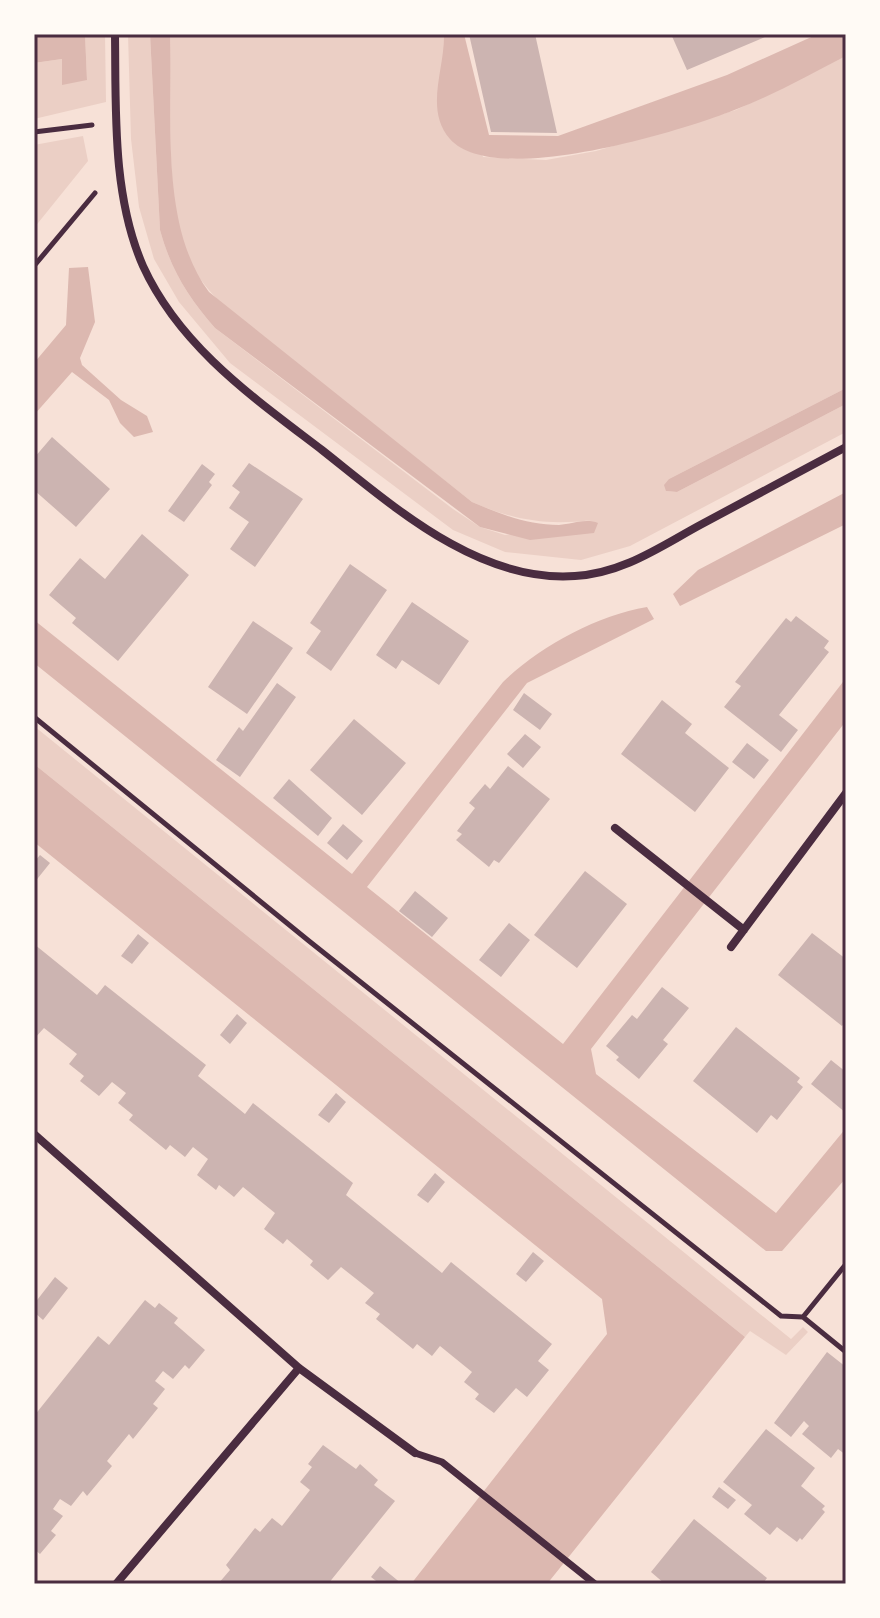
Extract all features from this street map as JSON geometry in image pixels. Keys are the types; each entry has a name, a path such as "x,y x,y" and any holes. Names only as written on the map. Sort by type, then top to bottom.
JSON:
{"street":[{"path":"115,34 117,122 129,225 144,268 175,320 198,348 263,405 412,519 498,564 560,577 618,568 846,447"},
{"path":"731,947 846,793"},
{"path":"615,828 744,930"},
{"path":"34,1134 299,1368 415,1453 442,1462 595,1584"},
{"path":"116,1584 299,1368"}],"path":[{"path":"34,132 117,122"},
{"path":"34,266 94,194 121,175"},
{"path":"34,717 321,951 781,1316 803,1317 846,1352"},
{"path":"803,1317 846,1264"}],"shaded area":[{"path":"34,34 85,34 87,80 62,85 62,59 34,63"},
{"path":"85,34 105,34 106,102 34,119 34,63 62,59 87,80"},
{"path":"128,34 150,34 160,230 175,270 197,305 215,328 453,509 480,527 505,535 592,520 530,520 472,502 228,310 201,280 183,244 177,221 170,140 170,34 444,34 444,49 483,157 546,160 596,151 736,110 846,56 846,388 669,479 666,491 677,492 846,404 846,432 630,546 581,560 505,552 453,530 230,363 179,302 154,259 139,207 131,139"},
{"path":"150,34 170,34 170,134 175,202 193,265 209,292 472,502 536,523 598,523 594,533 530,540 480,527 215,328 182,282 169,258 160,230"},
{"path":"444,34 464,34 489,135 558,136 727,75 818,34 846,34 846,56 751,103 675,130 589,151 506,158 473,153 450,139 442,127 437,102"},
{"path":"83,136 88,161 34,228 34,145"},
{"path":"88,267 95,322 80,358 82,365 121,400 147,416 153,432 134,437 120,423 109,400 72,372 34,415 34,363 66,325 69,268"},
{"path":"846,388 846,404 677,492 666,491 664,485 669,479"},
{"path":"846,492 846,524 680,606 673,594 698,570"},
{"path":"647,607 654,619 527,683 367,887 563,1044 846,678 846,721 591,1049 596,1074 776,1213 846,1128 846,1178 782,1251 766,1251 34,663 34,620 352,874 503,682 534,656 570,634 608,617"},
{"path":"34,726 791,1339 803,1327 808,1332 786,1355 750,1331 745,1337 34,764"},
{"path":"34,764 745,1337 547,1584 411,1584 607,1334 602,1299 34,842"}],"building":[{"path":"469,34 535,34 557,133 491,132"},
{"path":"671,34 772,34 687,70"},
{"path":"52,437 110,489 76,527 34,490 34,458"},
{"path":"249,463 303,499 255,567 230,549 249,522 229,508 240,492 232,486"},
{"path":"202,464 215,474 209,482 212,485 184,522 168,511"},
{"path":"142,534 189,575 118,661 72,623 76,618 49,595 80,558 105,579"},
{"path":"350,564 387,590 331,671 306,653 321,631 310,623"},
{"path":"412,602 469,641 439,685 402,660 396,669 376,655"},
{"path":"796,616 829,641 824,648 829,652 779,715 798,730 781,752 724,707 741,686 735,682 786,618 791,622"},
{"path":"253,621 293,648 247,714 208,687"},
{"path":"277,683 296,697 240,777 216,760 239,727 243,731"},
{"path":"524,693 552,714 540,730 513,710"},
{"path":"662,700 692,724 685,733 729,768 695,812 621,754"},
{"path":"354,719 406,763 362,815 310,770"},
{"path":"525,734 541,747 523,768 507,754"},
{"path":"747,743 769,760 754,779 732,762"},
{"path":"508,766 550,799 499,863 494,860 489,867 456,840 462,834 457,831 475,808 469,803 485,784 490,789"},
{"path":"289,779 332,818 318,836 273,798"},
{"path":"343,824 363,841 347,860 327,843"},
{"path":"40,855 50,863 34,883 34,862"},
{"path":"585,871 627,904 577,968 534,935"},
{"path":"415,891 448,918 432,937 399,911"},
{"path":"509,923 530,940 501,977 479,960"},
{"path":"812,933 846,959 846,1021 842,1026 778,975"},
{"path":"138,934 149,943 132,964 121,956"},
{"path":"34,944 97,995 105,985 206,1065 198,1076 245,1114 253,1103 353,1183 346,1195 442,1273 451,1262 552,1344 538,1361 549,1370 527,1397 516,1388 494,1413 475,1399 479,1394 464,1382 472,1372 440,1346 432,1356 417,1344 413,1349 376,1319 380,1314 365,1303 374,1293 341,1267 328,1280 310,1265 313,1261 287,1239 283,1244 264,1229 275,1213 243,1187 234,1197 219,1185 216,1190 197,1175 208,1159 193,1147 185,1157 170,1145 166,1150 129,1120 133,1115 118,1103 126,1093 112,1082 99,1096 80,1081 84,1076 69,1064 77,1054 44,1028 34,1039"},
{"path":"662,987 689,1008 663,1040 668,1044 639,1079 616,1060 619,1057 606,1046 632,1015 637,1019"},
{"path":"237,1014 247,1023 230,1044 220,1035"},
{"path":"736,1027 800,1078 797,1082 803,1087 777,1120 771,1115 757,1133 693,1081"},
{"path":"831,1060 846,1072 846,1113 811,1084"},
{"path":"336,1093 346,1102 329,1123 318,1115"},
{"path":"435,1173 445,1182 428,1203 417,1195"},
{"path":"533,1252 544,1261 526,1282 516,1274"},
{"path":"55,1277 68,1288 43,1320 34,1312 34,1304"},
{"path":"145,1300 155,1308 159,1303 178,1318 174,1323 205,1350 189,1369 185,1365 173,1379 163,1371 155,1381 165,1389 153,1404 158,1408 133,1439 129,1434 107,1461 112,1466 87,1496 83,1491 71,1506 60,1499 53,1509 63,1516 51,1531 56,1535 40,1554 34,1549 34,1416 98,1336 109,1345"},
{"path":"827,1352 846,1367 846,1455 838,1449 831,1458 802,1434 809,1426 804,1421 791,1437 774,1423"},
{"path":"766,1429 815,1468 801,1486 825,1506 822,1509 825,1512 797,1542 777,1527 770,1535 744,1514 752,1505 723,1482"},
{"path":"323,1445 356,1469 360,1464 378,1480 374,1485 395,1501 328,1584 218,1584 230,1570 226,1565 255,1528 260,1532 272,1518 282,1526 310,1490 300,1482 312,1467 308,1464"},
{"path":"719,1487 736,1500 728,1509 712,1497"},
{"path":"694,1519 767,1578 764,1582 768,1584 665,1584 651,1572"},
{"path":"380,1566 402,1584 380,1584 371,1577"}]}
